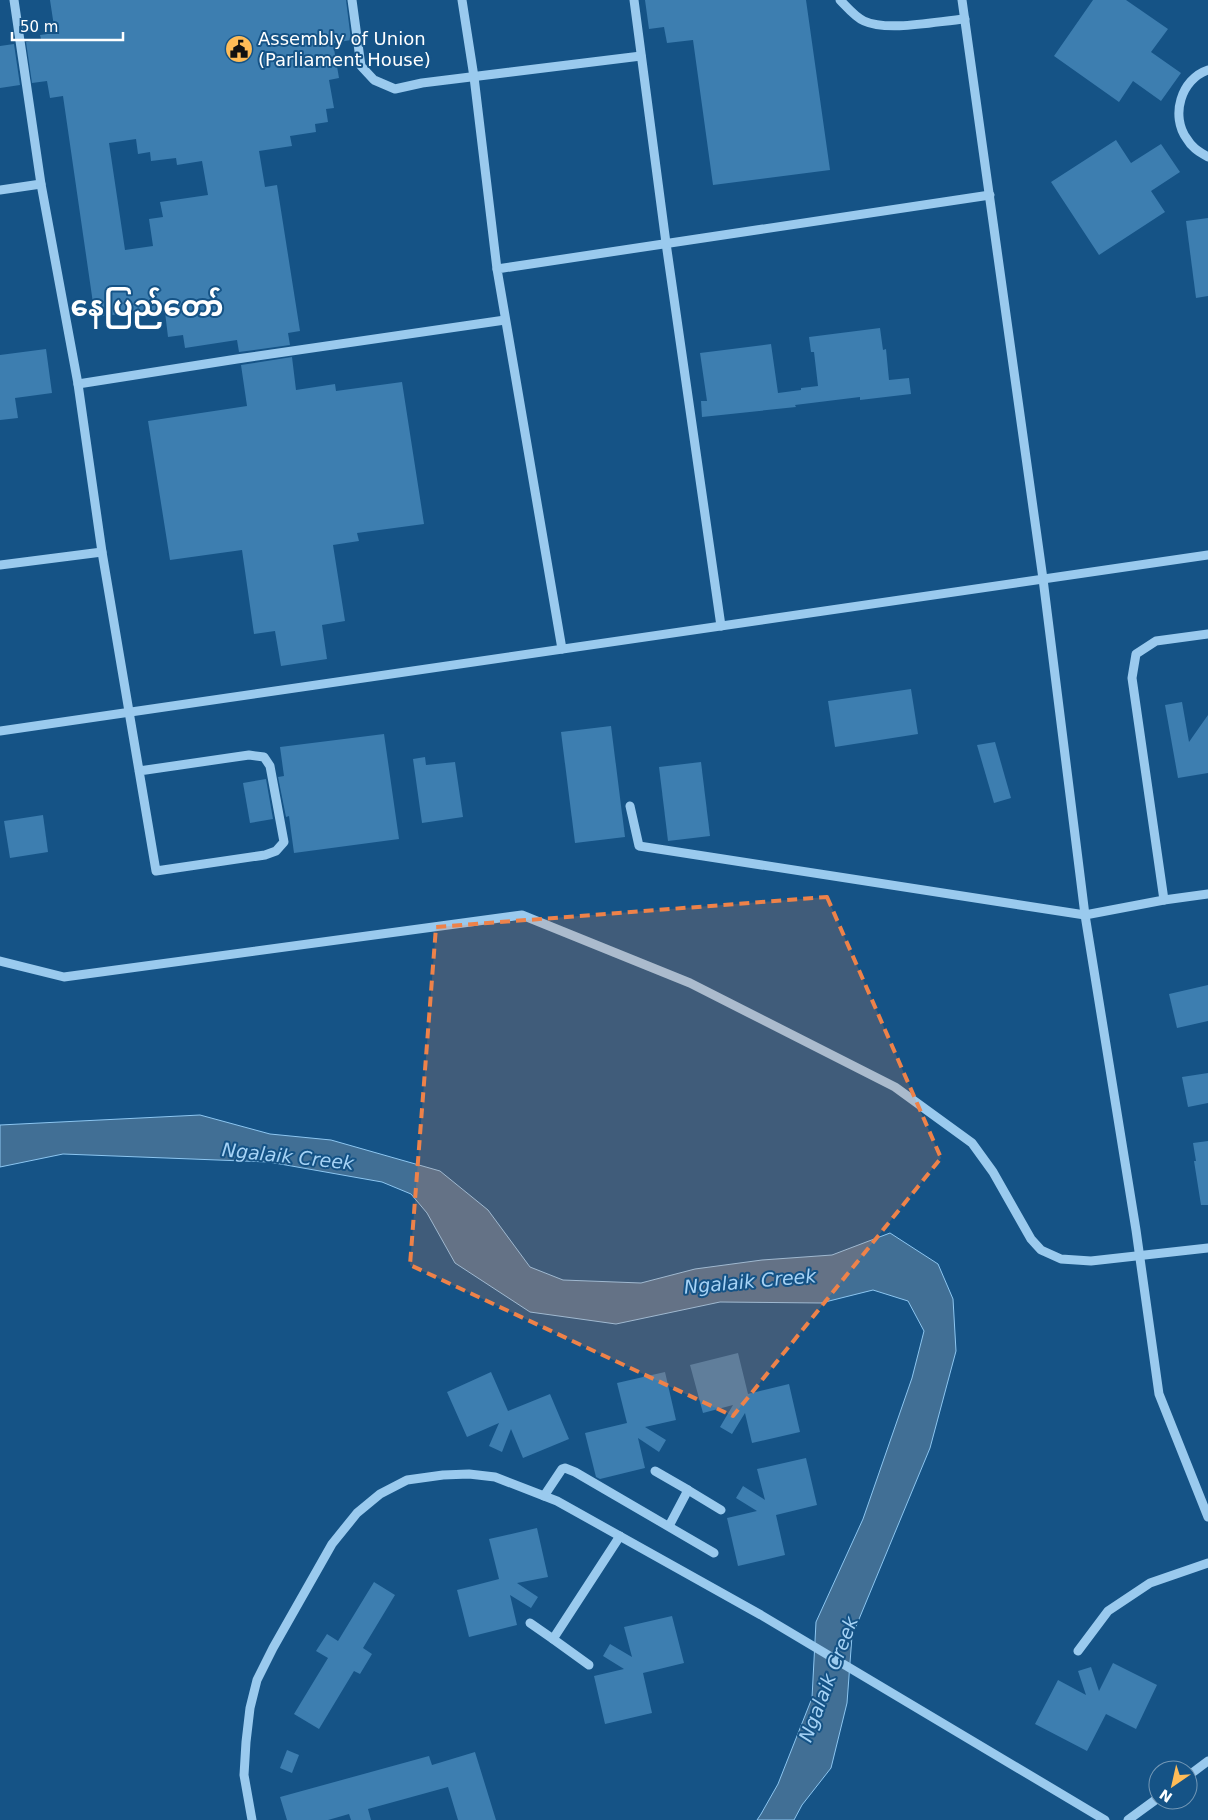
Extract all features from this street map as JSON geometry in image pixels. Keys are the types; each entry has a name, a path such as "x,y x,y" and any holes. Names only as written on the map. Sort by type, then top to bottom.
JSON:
{"street":[{"path":"14,0 41,184 78,384 102,552 130,712 139,771 156,871 265,855 276,851 284,842 270,766 264,757 249,755 139,771"},
{"path":"352,0 361,66 374,80 395,89 422,83 641,56"},
{"path":"462,0 474,77 505,320 562,649"},
{"path":"634,0 666,243 721,626"},
{"path":"840,0 863,21 891,26 965,19"},
{"path":"962,0 1043,579 1085,915 1140,1256 1159,1394 1208,1517"},
{"path":"1208,70 1203,71 1191,81 1182,94 1178,109 1180,124 1186,138 1196,150 1208,157"},
{"path":"0,190 41,184"},
{"path":"498,269 990,195"},
{"path":"78,384 505,320"},
{"path":"0,565 102,552"},
{"path":"0,731 1208,555"},
{"path":"1164,900 1132,678 1133,670 1136,654 1156,641 1208,634"},
{"path":"630,806 639,846 1085,915 1208,894"},
{"path":"0,961 64,977 522,915 690,983 895,1087 972,1143 993,1172 1031,1239 1041,1250 1061,1259 1091,1261 1208,1248"},
{"path":"544,1496 562,1469 565,1468 714,1553"},
{"path":"655,1470 721,1510"},
{"path":"252,1820 244,1767 250,1708 257,1680 332,1544 357,1513 380,1494 407,1480 443,1475 469,1474 495,1477 544,1496 620,1536 761,1615 1105,1820"},
{"path":"669,1526 688,1490"},
{"path":"553,1639 620,1536"},
{"path":"1078,1651 1108,1611 1150,1583 1208,1563"},
{"path":"530,1623 589,1665"},
{"path":"1128,1820 1148,1805"}],"highlighted area":[{"path":"827,897 941,1158 733,1416 410,1265 436,927"}],"water":[{"name":"Ngalaik Creek","path":"200,1115 270,1134 331,1140 440,1171 488,1210 530,1267 563,1280 641,1283 695,1269 762,1260 832,1255 890,1233 938,1264 953,1299 956,1351 930,1448 852,1636 847,1703 831,1768 802,1805 794,1820 757,1820 778,1784 812,1698 816,1622 863,1519 912,1378 924,1331 908,1301 873,1290 821,1303 720,1302 616,1324 530,1312 455,1263 427,1213 411,1194 382,1182 269,1162 63,1154 0,1167 0,1125"}],"building":[{"path":"50,0 346,0 351,40 333,43 339,78 329,80 334,108 326,109 328,122 315,124 316,132 290,136 292,146 259,151 265,187 277,185 300,331 288,333 290,345 239,352 237,340 185,348 183,335 168,337 165,312 155,313 154,310 95,317 63,96 50,98 47,81 32,83 26,42 41,39 40,35 55,33","holes":["136,139 138,154 150,152 151,161 176,158 177,165 202,161 208,195 160,202 163,217 149,219 153,246 125,250 109,143"]},
{"path":"645,0 806,0 830,170 713,185 693,40 667,43 664,27 649,29"},
{"path":"1093,0 1126,0 1168,29 1151,52 1181,73 1161,101 1133,81 1119,102 1054,56"},
{"path":"14,44 20,85 0,88 0,46"},
{"path":"1116,140 1131,163 1161,144 1180,172 1151,191 1165,212 1099,255 1051,182"},
{"path":"1208,218 1208,296 1196,298 1186,221"},
{"path":"880,328 883,350 886,349 889,380 909,378 911,394 860,400 860,397 795,405 796,407 702,417 701,401 707,401 700,353 771,344 778,393 801,390 801,388 818,386 814,352 811,352 809,337"},
{"path":"46,349 52,393 15,398 18,418 0,420 0,355"},
{"path":"292,357 296,390 335,384 336,391 402,382 424,524 357,533 359,541 333,545 345,621 322,625 327,659 281,666 275,631 254,634 242,550 170,560 148,421 247,406 241,365"},
{"path":"911,689 918,734 835,747 828,701"},
{"path":"1182,702 1189,742 1208,715 1208,773 1178,778 1165,705"},
{"path":"611,726 625,837 575,843 561,732"},
{"path":"384,734 399,839 294,853 289,816 286,817 278,777 284,776 280,747"},
{"path":"995,742 1011,798 994,803 977,745"},
{"path":"425,757 426,765 455,762 463,817 422,823 413,759"},
{"path":"701,762 710,836 668,841 659,767"},
{"path":"266,779 273,819 250,823 243,783"},
{"path":"43,815 48,852 10,858 4,821"},
{"path":"1208,985 1208,1021 1177,1028 1169,994"},
{"path":"1208,1073 1208,1103 1188,1107 1182,1077"},
{"path":"1208,1141 1208,1205 1201,1205 1193,1143"},
{"path":"738,1353 748,1394 789,1384 800,1432 752,1443 745,1413 732,1434 720,1427 733,1405 703,1413 690,1365"},
{"path":"491,1372 508,1411 550,1394 569,1439 523,1458 511,1429 502,1452 489,1446 499,1423 467,1437 447,1392"},
{"path":"665,1372 676,1420 645,1427 666,1440 659,1452 638,1438 645,1468 600,1479 596,1477 585,1433 627,1423 617,1383"},
{"path":"806,1458 817,1505 776,1515 785,1555 738,1566 727,1518 757,1511 736,1498 743,1486 765,1500 757,1469"},
{"path":"537,1528 548,1577 517,1583 538,1597 531,1608 510,1595 517,1625 469,1637 457,1590 499,1579 489,1539"},
{"path":"374,1582 395,1595 363,1648 372,1654 360,1674 354,1671 319,1729 294,1714 328,1658 316,1651 327,1634 338,1641"},
{"path":"672,1616 684,1663 643,1673 652,1713 605,1724 594,1676 624,1669 603,1656 610,1644 632,1657 624,1627"},
{"path":"1113,1663 1157,1685 1136,1729 1106,1714 1087,1751 1035,1724 1058,1680 1086,1695 1078,1671 1091,1667 1099,1691"},
{"path":"287,1750 299,1755 292,1773 280,1768"},
{"path":"475,1752 496,1820 458,1820 448,1787 368,1809 371,1820 351,1820 349,1814 328,1820 287,1820 280,1797 429,1756 432,1765"}],"place":[{"name":"Assembly of Union (Parliament House)","path":"239,49"}],"district":[{"name":"နေပြည်တော်","path":"147,306"}]}
